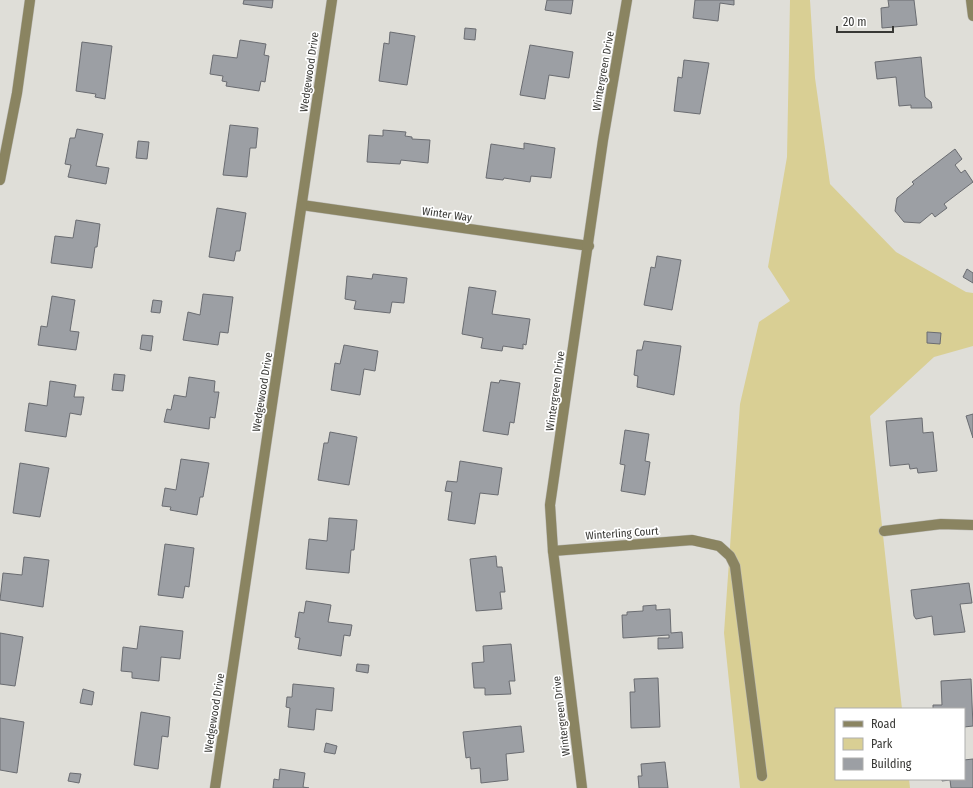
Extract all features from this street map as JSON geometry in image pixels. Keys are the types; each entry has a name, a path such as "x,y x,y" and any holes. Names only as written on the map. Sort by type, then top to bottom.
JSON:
{"street":[{"path":"0,175 17,93 30,0"},
{"name":"Wedgewood Drive","path":"215,788 332,0"},
{"name":"Wintergreen Drive","path":"582,788 553,551 550,505 589,246 603,140 627,0"},
{"path":"971,0 973,16"},
{"name":"Winter Way","path":"302,205 589,246"},
{"path":"884,531 941,524 973,525"},
{"name":"Winterling Court","path":"553,551 692,540 719,546 730,556 735,566 762,776"}],"green space":[{"path":"790,0 810,0 815,78 830,184 896,252 966,292 973,293 973,346 934,357 870,416 902,708 835,708 835,780 909,780 910,788 740,788 724,633 740,404 759,322 790,301 768,267 787,157"}],"building":[{"path":"244,0 273,0 272,8 243,4"},
{"path":"547,0 573,0 571,14 545,10"},
{"path":"695,0 734,0 734,5 720,3 718,21 693,18"},
{"path":"888,0 914,0 917,25 882,28 881,8 889,7"},
{"path":"465,28 476,29 475,40 464,39"},
{"path":"390,32 415,36 407,85 379,81 384,43 389,44"},
{"path":"240,40 266,44 264,55 269,56 265,82 261,81 259,91 226,86 227,82 222,81 223,76 210,74 213,55 237,58"},
{"path":"82,42 112,46 105,99 95,97 96,94 76,91"},
{"path":"530,45 573,52 569,78 549,75 545,99 520,95"},
{"path":"921,57 925,97 931,102 932,108 911,108 911,105 899,106 896,77 877,79 875,62"},
{"path":"684,60 709,63 700,114 674,111 678,77 682,78"},
{"path":"230,125 258,128 256,148 250,148 247,177 223,175"},
{"path":"77,129 103,134 96,166 109,168 106,184 68,177 71,165 65,164 70,138 75,138"},
{"path":"383,130 406,132 405,136 412,137 412,139 430,140 428,163 401,160 400,164 367,162 369,135 383,136"},
{"path":"138,141 149,142 147,159 136,158"},
{"path":"524,143 555,148 551,178 531,176 530,182 504,178 503,180 486,178 491,144 524,149"},
{"path":"955,149 962,159 955,165 961,173 965,170 973,182 944,204 947,208 935,217 932,213 920,223 904,222 895,211 897,198 914,184 912,182"},
{"path":"217,208 246,213 240,251 236,251 234,261 209,257"},
{"path":"76,220 100,224 92,268 51,263 55,236 73,238"},
{"path":"657,256 681,260 672,310 644,305 651,267 655,268"},
{"path":"967,269 973,273 973,283 963,277"},
{"path":"373,274 407,278 404,303 392,302 390,313 354,309 356,301 345,299 347,276 372,279"},
{"path":"469,287 496,291 492,314 530,319 526,345 523,344 523,349 503,346 502,351 481,348 483,338 462,334"},
{"path":"203,294 233,297 228,333 220,332 218,345 183,340 188,312 200,315"},
{"path":"52,296 75,300 70,331 79,332 76,350 38,345 41,326 47,327"},
{"path":"153,300 162,301 160,313 151,312"},
{"path":"927,332 941,333 940,344 927,343"},
{"path":"142,335 153,336 151,351 140,349"},
{"path":"644,341 681,346 674,395 637,387 638,376 634,375 637,350 642,350"},
{"path":"344,345 378,351 375,371 364,369 360,395 331,390 335,363 340,364"},
{"path":"114,374 125,375 123,391 112,390"},
{"path":"189,377 215,381 214,392 219,392 215,418 210,417 209,429 164,422 167,409 171,410 174,395 186,397"},
{"path":"500,380 520,383 514,423 510,422 508,435 483,431 491,382 499,383"},
{"path":"50,381 76,385 74,397 84,397 81,415 70,413 66,437 25,431 29,403 47,406"},
{"path":"973,414 973,438 966,416"},
{"path":"922,418 923,433 933,432 937,471 918,473 917,468 910,469 909,464 890,466 886,421"},
{"path":"625,430 649,434 645,461 650,462 645,495 621,491 625,465 620,464"},
{"path":"330,432 357,437 349,485 318,480 324,443 328,443"},
{"path":"181,459 209,463 203,497 200,497 197,515 170,510 171,507 162,506 165,488 176,490"},
{"path":"460,461 502,468 498,495 480,493 475,524 448,520 452,492 445,491 447,481 457,482"},
{"path":"20,463 49,468 40,517 13,513"},
{"path":"329,518 357,520 354,550 351,550 349,573 306,569 309,539 327,541"},
{"path":"165,544 194,548 189,587 185,586 183,598 158,595"},
{"path":"496,556 497,567 502,567 505,592 500,592 502,609 476,611 470,559"},
{"path":"24,557 49,560 43,607 0,600 3,573 22,575"},
{"path":"969,583 972,603 960,604 965,632 934,635 932,616 916,619 914,616 911,590"},
{"path":"306,601 331,605 328,622 352,625 350,636 344,635 341,656 298,649 300,638 295,637 299,612 304,613"},
{"path":"656,605 656,610 670,609 671,633 682,632 683,648 658,649 658,638 669,638 669,635 623,638 622,615 627,615 627,612 643,611 643,606"},
{"path":"140,626 183,631 180,659 161,657 159,681 132,678 132,672 121,671 123,647 137,649"},
{"path":"0,633 23,637 15,686 0,684"},
{"path":"511,644 515,681 509,681 511,694 485,695 485,688 474,688 472,663 484,662 483,646"},
{"path":"357,664 369,665 368,673 356,671"},
{"path":"658,678 660,727 631,728 630,692 635,692 634,679"},
{"path":"971,679 973,726 965,727 965,708 933,708 933,705 942,705 941,681"},
{"path":"293,684 334,688 332,711 316,709 314,730 288,727 290,708 286,707 287,697 292,697"},
{"path":"83,689 94,692 92,705 80,703"},
{"path":"141,712 170,717 168,737 162,736 158,769 134,765"},
{"path":"0,718 24,722 17,773 0,770"},
{"path":"521,726 524,752 506,754 508,780 481,783 480,768 471,769 470,757 466,758 463,732"},
{"path":"326,743 337,746 335,754 324,752"},
{"path":"973,759 973,788 951,788 950,780 965,780 965,760"},
{"path":"665,762 668,788 639,788 638,776 642,776 641,764"},
{"path":"280,769 305,773 303,787 309,788 273,788 274,779 279,780"},
{"path":"70,773 81,774 79,783 68,781"}]}
